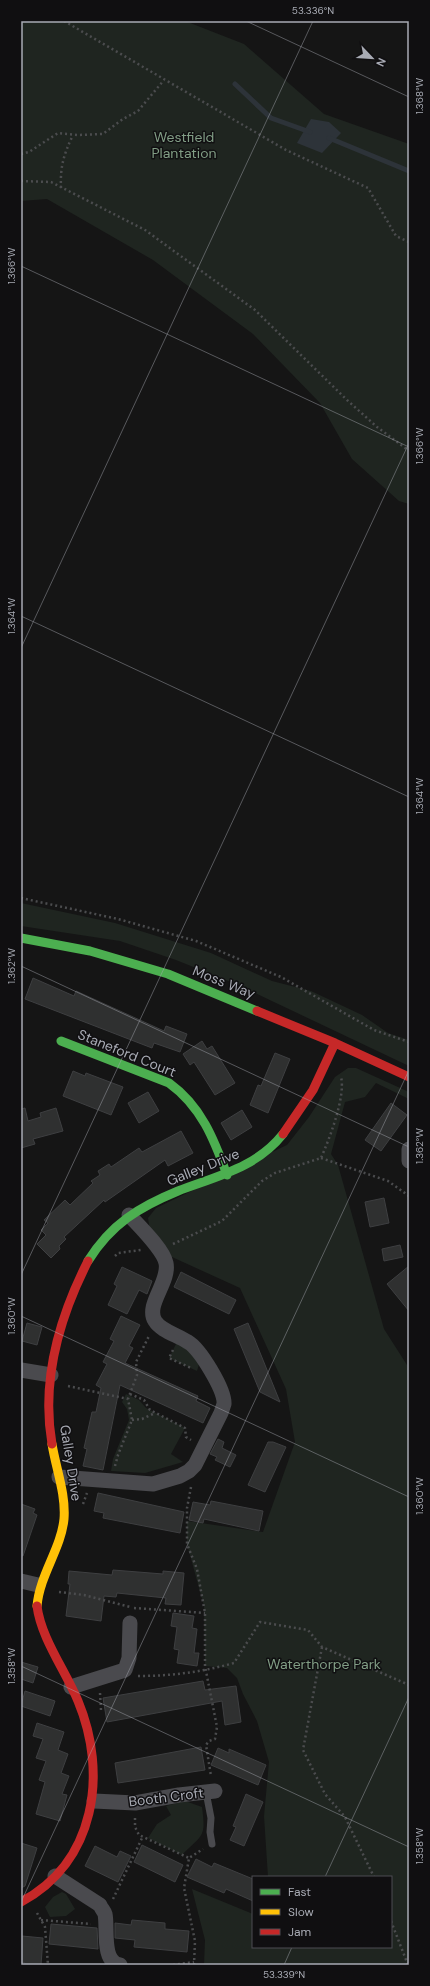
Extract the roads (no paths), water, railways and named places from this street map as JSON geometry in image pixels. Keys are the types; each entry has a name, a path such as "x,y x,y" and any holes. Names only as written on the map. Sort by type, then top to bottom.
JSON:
{"street":[{"name":"Moss Way","path":"21,938 90,951 168,974 336,1043 409,1077"},
{"name":"Staneford Court","path":"61,1041 169,1083 180,1090 190,1099 199,1112 213,1138 227,1175"},
{"name":"Galley Drive","path":"25,1900 55,1876 74,1854 86,1828 94,1801 96,1780 88,1728 72,1687 39,1622 37,1615 38,1585 59,1537 64,1521 64,1505 50,1431 51,1379 62,1326 71,1300 93,1251 105,1236 129,1214 178,1191 227,1175 256,1160 279,1140 301,1110 332,1054 336,1043"},
{"path":"409,1149 409,1162"},
{"path":"59,1477 153,1484 180,1476 189,1471 194,1465 221,1413 224,1404 222,1396 205,1359 197,1348 156,1323 154,1319 152,1308 167,1274 166,1262 159,1249 129,1214"},
{"path":"21,1370 51,1379"},
{"path":"21,1581 38,1585"},
{"path":"72,1687 125,1670 129,1658 130,1623"},
{"name":"Booth Croft","path":"94,1801 135,1803 210,1792"},
{"path":"55,1876 100,1905 105,1919 108,1954 112,1961 120,1965"}],"lane":[{"path":"210,1792 210,1832 212,1844"}],"waterway":[{"path":"235,84 271,118 310,132"},
{"path":"329,138 409,171"}],"park label":[{"name":"Westfield Plantation","path":"184,146"},
{"name":"Waterthorpe Park","path":"324,1664"}]}
